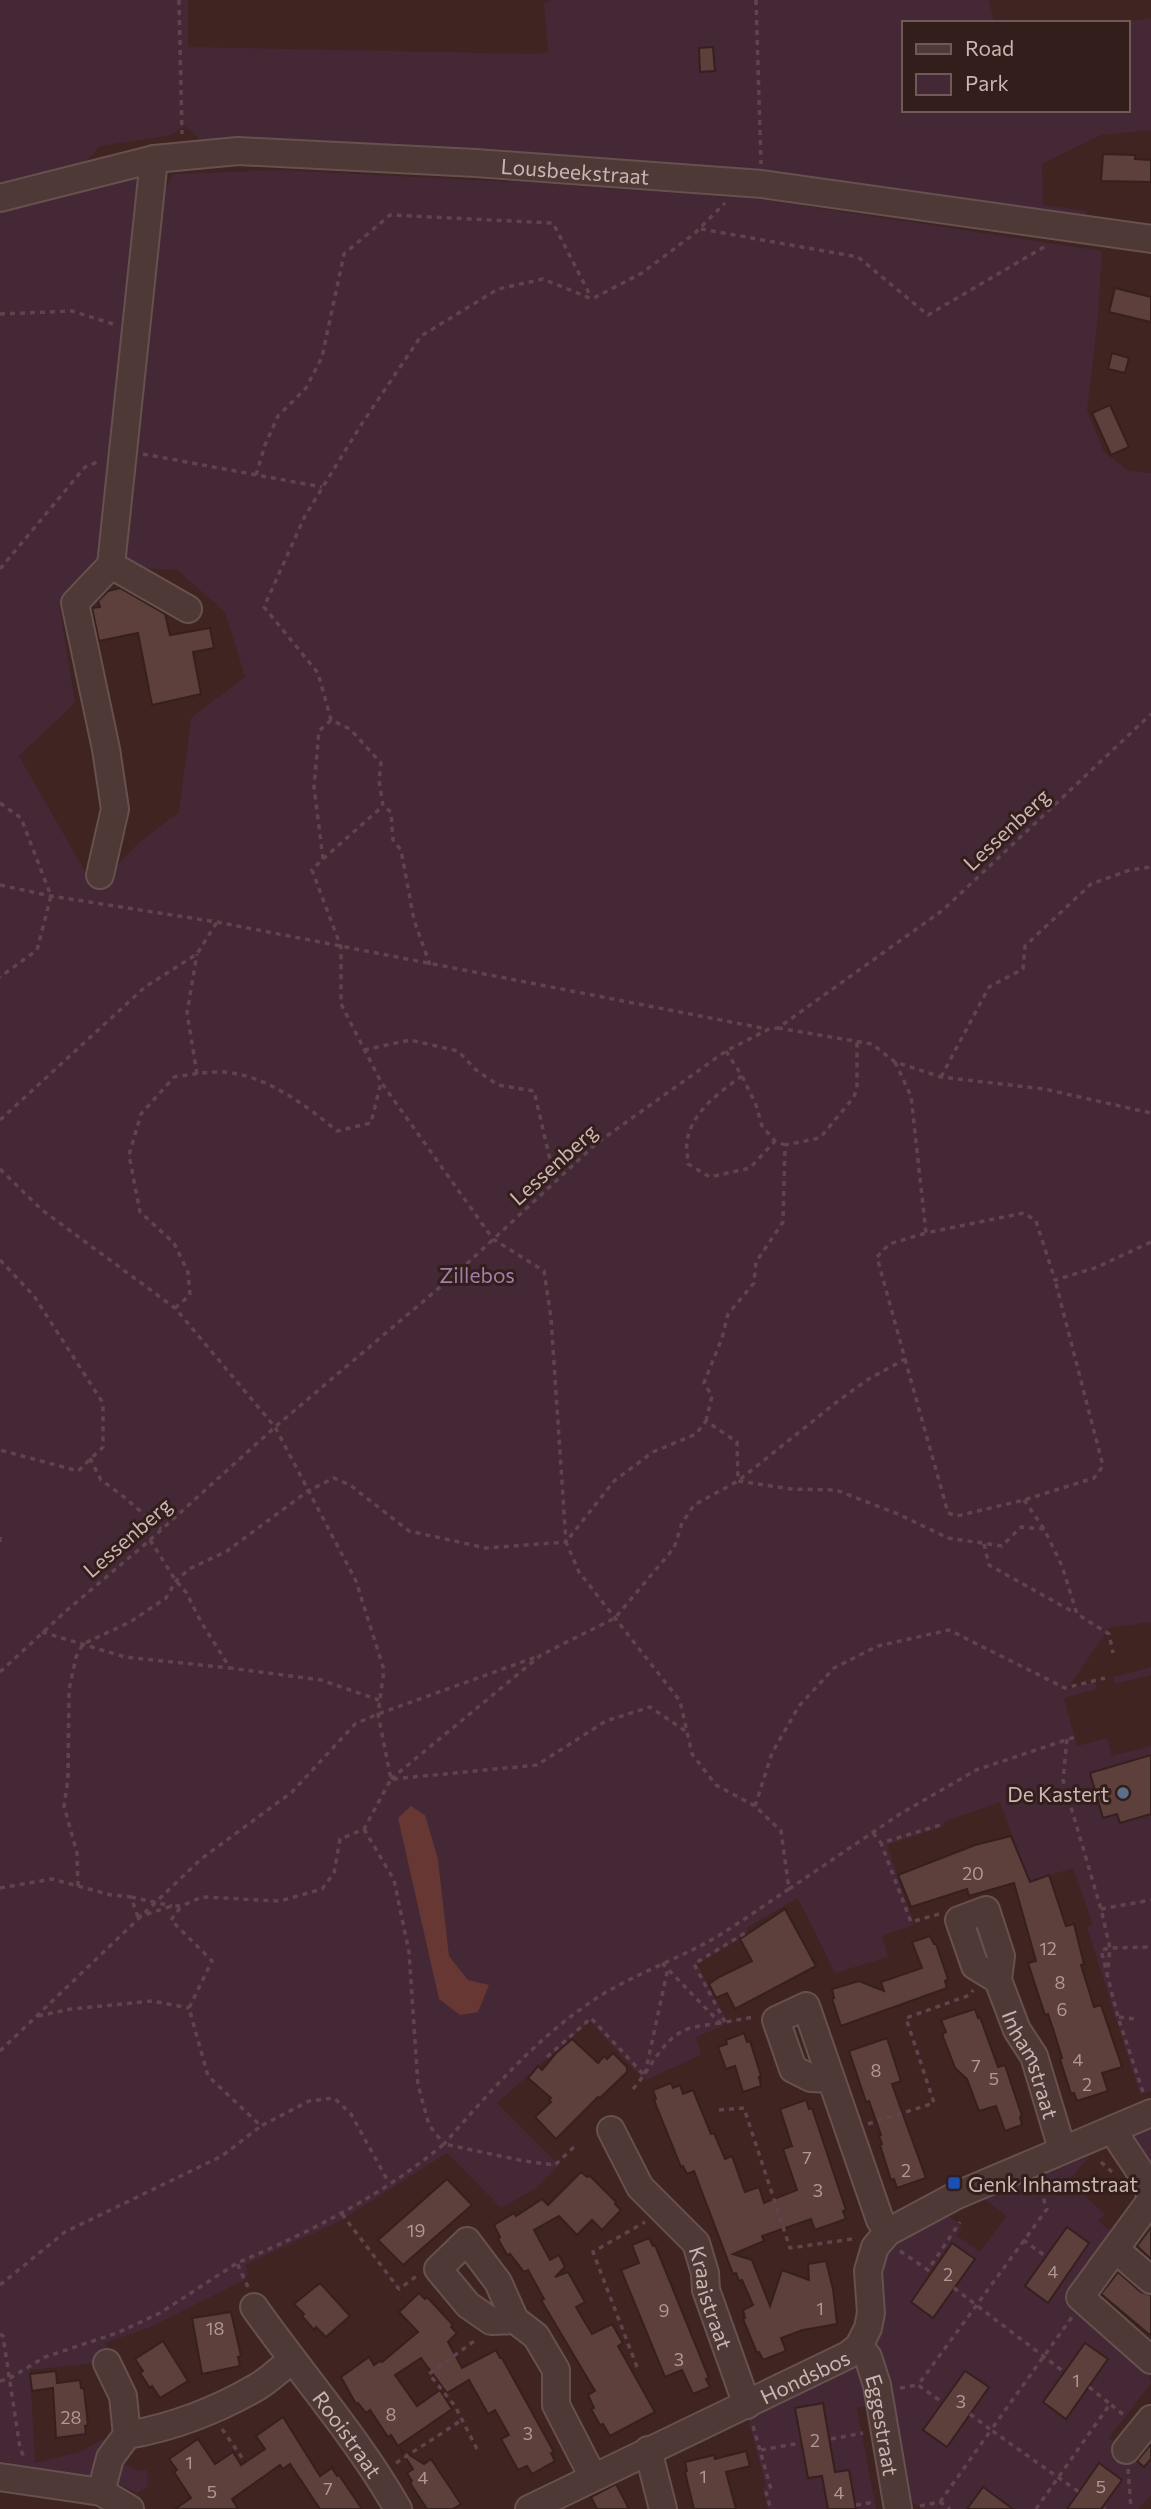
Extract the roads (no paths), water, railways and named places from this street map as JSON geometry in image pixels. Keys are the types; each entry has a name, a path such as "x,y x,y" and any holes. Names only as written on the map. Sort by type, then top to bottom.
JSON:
{"street":[{"name":"Lousbeekstraat","path":"0,198 154,159 239,150 476,163 762,184 1151,239"},
{"path":"100,875 115,809 106,748 75,603 111,565 154,159"},
{"path":"111,565 188,609"},
{"name":"Inhamstraat","path":"998,1980 1017,2030 1034,2056 1062,2149"},
{"path":"831,2079 880,2220 893,2241 955,2196 1112,2129 1149,2107"},
{"path":"1112,2129 1122,2148 1150,2185 1151,2200 1080,2297 1151,2360"},
{"name":"Kraaistraat","path":"611,2130 640,2187 696,2243 705,2273 706,2290 750,2415"},
{"name":"Hondsbos","path":"529,2509 648,2450 750,2415 848,2356 859,2346 868,2328 871,2313 868,2271 875,2247 893,2241"},
{"path":"1116,2250 1151,2280"},
{"name":"Rooistraat","path":"251,2298 292,2360 334,2411 398,2509"},
{"path":"515,2320 536,2336 555,2370 556,2405 593,2477"},
{"name":"Eggestraat","path":"859,2346 868,2357 877,2385 898,2505"},
{"path":"127,2435 163,2428 210,2410 257,2387 292,2360"},
{"path":"83,2497 127,2435 123,2396 107,2363"},
{"path":"1126,2451 1138,2418"},
{"path":"648,2450 663,2509"},
{"path":"0,2477 130,2509"}],"place":[{"name":"De Kastert","path":"1123,1793"},
{"name":"Genk Inhamstraat","path":"954,2183"}],"park label":[{"name":"Zillebos","path":"477,1274"}]}
